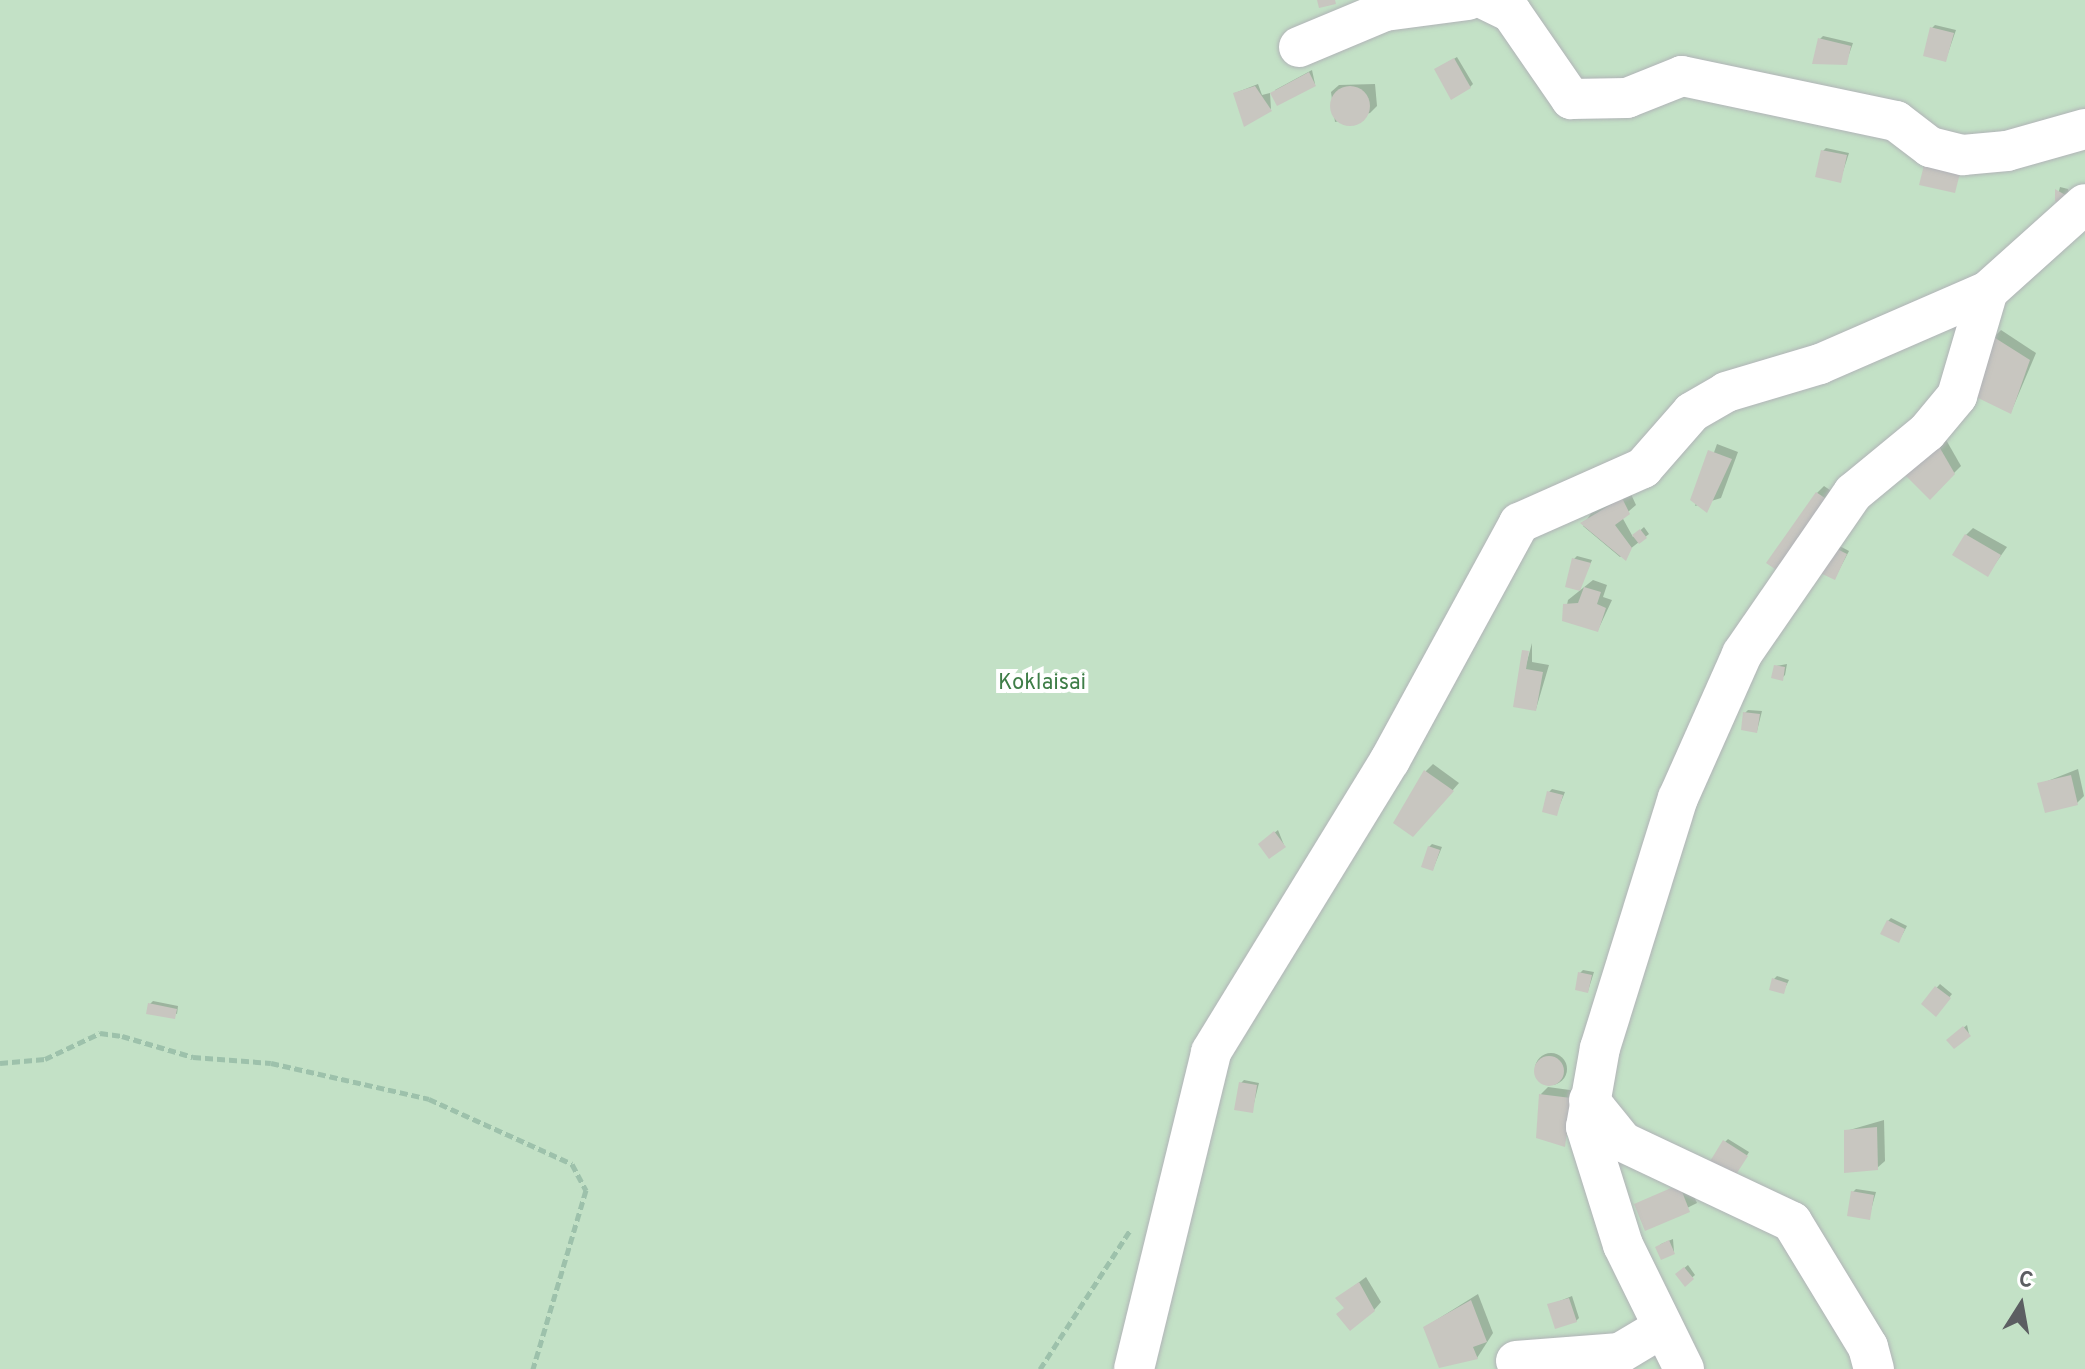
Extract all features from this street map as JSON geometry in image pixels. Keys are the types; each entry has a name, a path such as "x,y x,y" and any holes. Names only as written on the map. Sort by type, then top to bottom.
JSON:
{"street":[{"path":"1299,47 1385,11 1468,0"},
{"path":"1486,0 1511,12 1571,99 1627,98 1682,76 1896,121 1930,147 1963,155 2007,151 2085,129"},
{"path":"1134,1369 1211,1052 1390,760 1519,523 1643,468 1692,412 1726,392 1820,364 1988,291 2085,204"},
{"path":"1684,1369 1660,1329 1598,1167 1586,1127 1589,1100 1678,798 1718,702 1742,654 1853,493 1927,432 1957,396 1988,291"},
{"path":"1589,1100 1623,1142 1792,1222 1868,1347 1874,1369"},
{"path":"1516,1361 1620,1353 1660,1329"}],"path":[{"path":"0,1063 17,1066 100,1033 122,1036 193,1057 286,1066 429,1099 572,1164 586,1190 533,1369"},
{"path":"1040,1369 1134,1223"}],"green space":[{"name":"Koklaisai","path":"0,0 2085,0 2085,1369 0,1369"}],"building":[{"path":"1317,0 1335,0 1336,4 1319,8"},
{"path":"1930,27 1954,33 1946,62 1923,56"},
{"path":"1818,38 1851,46 1847,65 1812,64"},
{"path":"1454,58 1471,88 1451,100 1434,69"},
{"path":"1309,72 1316,86 1277,106 1270,93"},
{"path":"1255,86 1272,111 1244,127 1233,93"},
{"path":"1350,86 1364,92 1370,106 1364,120 1350,126 1336,120 1330,106 1336,92"},
{"path":"1821,150 1847,155 1841,183 1815,177"},
{"path":"1924,165 1960,173 1955,193 1919,185"},
{"path":"2055,189 2067,196 2062,206 2055,201"},
{"path":"1992,336 2030,360 2011,414 1974,396"},
{"path":"1937,443 1955,474 1930,500 1905,475"},
{"path":"1708,450 1732,459 1707,513 1690,500"},
{"path":"1816,492 1838,507 1788,578 1766,563"},
{"path":"1622,498 1630,514 1615,525 1632,548 1626,561 1580,523"},
{"path":"1640,529 1647,538 1639,544 1632,535"},
{"path":"1965,534 2001,555 1988,577 1952,555"},
{"path":"1829,545 1847,554 1835,580 1816,571"},
{"path":"1572,558 1591,563 1580,591 1565,587"},
{"path":"1584,587 1601,592 1597,604 1606,608 1598,632 1562,621 1563,604 1578,603"},
{"path":"1522,650 1529,651 1526,669 1543,672 1536,711 1513,707"},
{"path":"1774,665 1785,667 1783,681 1771,678"},
{"path":"1743,712 1760,714 1757,733 1741,730"},
{"path":"1424,770 1454,791 1413,837 1393,823"},
{"path":"2071,775 2078,805 2045,813 2037,783"},
{"path":"1547,791 1563,795 1557,816 1542,812"},
{"path":"1274,831 1286,847 1269,859 1258,844"},
{"path":"1428,846 1440,850 1433,871 1421,867"},
{"path":"1887,920 1905,929 1899,943 1880,934"},
{"path":"1578,972 1592,975 1588,993 1575,990"},
{"path":"1772,978 1787,983 1784,994 1769,990"},
{"path":"1935,986 1951,998 1936,1017 1921,1004"},
{"path":"148,1003 177,1009 175,1019 146,1014"},
{"path":"1963,1026 1971,1036 1954,1049 1946,1040"},
{"path":"1549,1056 1560,1060 1564,1071 1560,1082 1549,1086 1538,1082 1534,1071 1538,1060"},
{"path":"1239,1082 1257,1085 1253,1113 1234,1110"},
{"path":"1539,1094 1571,1098 1565,1147 1536,1138"},
{"path":"1877,1127 1878,1170 1844,1173 1844,1130"},
{"path":"1723,1140 1748,1156 1733,1179 1709,1163"},
{"path":"1671,1188 1681,1189 1690,1212 1645,1231 1634,1204"},
{"path":"1851,1191 1874,1195 1870,1220 1847,1216"},
{"path":"1669,1240 1675,1254 1661,1260 1655,1247"},
{"path":"1684,1267 1694,1279 1685,1287 1675,1274"},
{"path":"1359,1282 1375,1311 1350,1331 1336,1314 1344,1308 1335,1298"},
{"path":"1569,1298 1577,1322 1555,1329 1547,1304"},
{"path":"1471,1300 1487,1342 1473,1347 1478,1359 1439,1368 1423,1327"}]}
